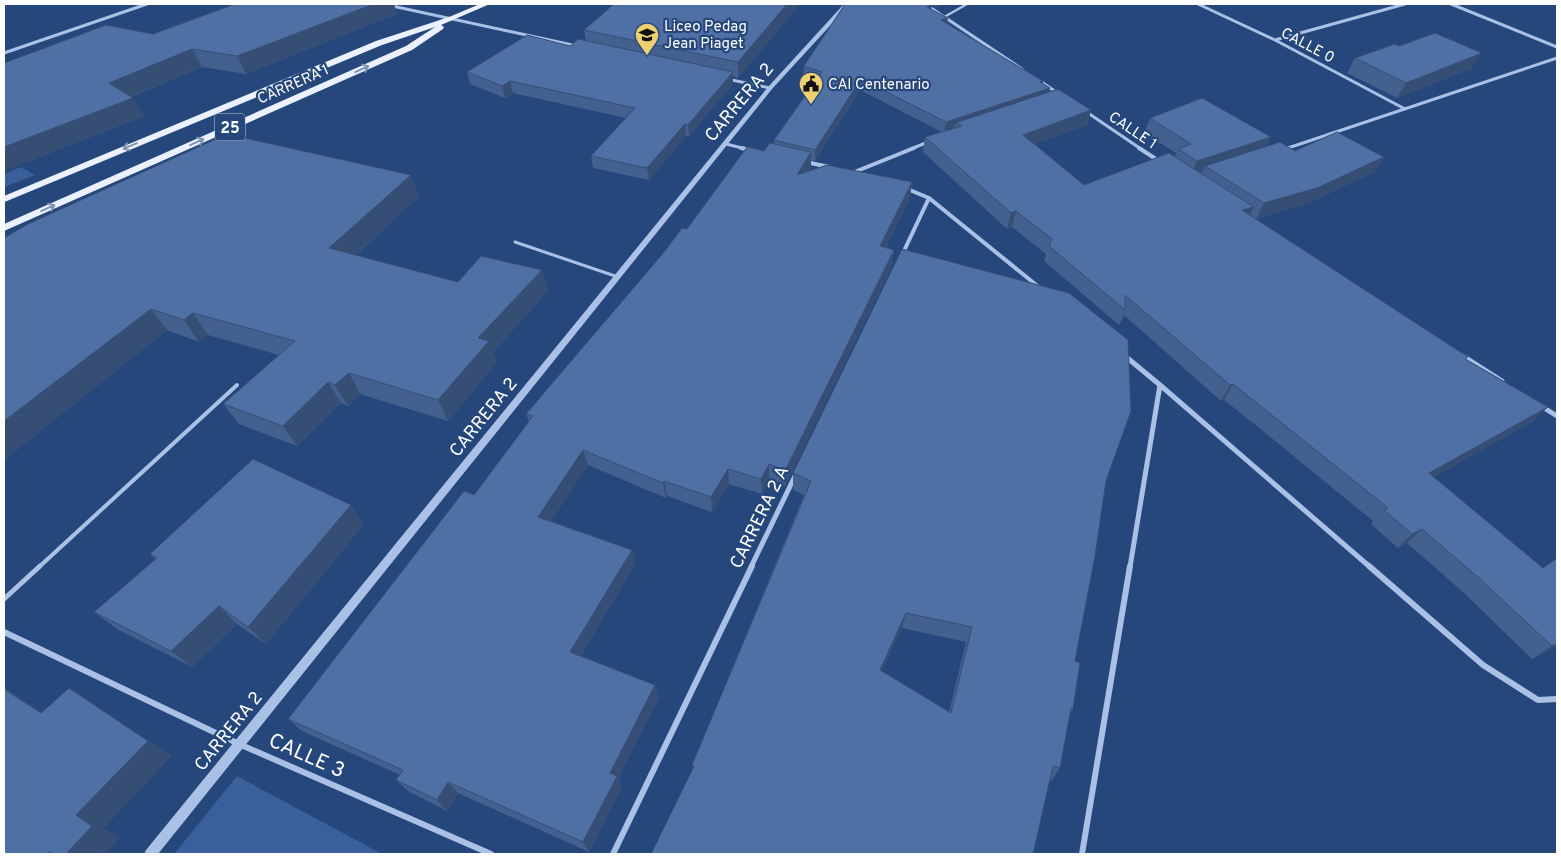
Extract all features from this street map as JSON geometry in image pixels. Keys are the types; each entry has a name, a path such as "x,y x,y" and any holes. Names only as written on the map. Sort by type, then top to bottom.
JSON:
{"main road":[{"name":"CARRERA 1","path":"4,199 379,43 452,19 486,4"},
{"name":"CARRERA 1","path":"4,228 409,48 452,19"}],"street":[{"path":"4,53 147,4"},
{"path":"383,4 578,46"},
{"name":"CARRERA 2","path":"150,854 770,88 847,4"},
{"path":"925,4 946,16 1024,70"},
{"name":"CALLE 0","path":"1198,4 1275,40 1405,109"},
{"path":"1275,40 1405,4"},
{"path":"1451,4 1557,47"},
{"path":"1283,150 1557,58"},
{"path":"1032,76 1064,97 1054,100"},
{"path":"722,78 770,88"},
{"name":"CALLE 1","path":"1079,107 1165,165"},
{"path":"852,173 932,141"},
{"path":"726,144 755,150"},
{"path":"804,162 833,168"},
{"path":"842,170 861,175"},
{"path":"903,187 929,198 1045,291"},
{"path":"899,261 929,198"},
{"path":"1457,352 1507,384"},
{"path":"1122,353 1483,665 1538,700 1557,699"},
{"path":"1082,854 1160,385"},
{"path":"1532,400 1557,416"},
{"name":"CARRERA 2 A","path":"613,854 800,468"},
{"name":"CALLE 3","path":"4,632 239,744 490,854"}],"lane":[{"path":"946,16 967,4"},
{"path":"515,242 618,277"},
{"path":"4,599 237,385"}],"shaded area":[{"path":"21,167 35,175 4,187 4,174"},
{"path":"237,776 382,854 174,854"}],"building":[{"path":"235,4 374,4 237,56 192,49 109,83 133,98 4,147 4,63 106,25 153,34"},
{"path":"614,4 787,4 738,62 584,30"},
{"path":"845,4 930,4 927,7 948,18 941,20 1043,81 1040,82 1050,88 946,122 861,79 815,150 774,140 822,72 804,66"},
{"path":"1435,33 1482,53 1406,83 1355,58 1395,44 1399,46"},
{"path":"527,35 570,46 578,39 733,72 688,125 685,124 647,168 591,156 635,108 510,81 502,86 467,72"},
{"path":"1058,89 1091,110 1023,135 1084,185 1169,153 1254,207 1242,210 1468,357 1465,359 1548,407 1429,473 1543,568 1557,558 1557,644 1552,646 1480,579 1422,529 1412,534 1384,510 1388,508 1233,384 1230,385 1125,295 1125,310 1049,246 1052,239 1016,211 1011,213 925,137 962,126 955,123"},
{"path":"1202,98 1271,137 1197,161 1178,149 1191,144 1150,118"},
{"path":"1337,132 1384,157 1317,188 1264,203 1205,166 1280,142 1295,151"},
{"path":"227,134 411,175 329,248 458,282 481,256 542,270 478,338 489,341 438,400 349,373 335,385 328,382 283,426 223,404 295,341 193,313 184,320 151,309 4,421 4,238 28,224"},
{"path":"770,143 811,152 797,175 827,165 912,182 880,246 894,250 785,471 769,464 761,479 728,469 711,497 664,481 663,483 583,450 538,517 632,550 570,652 655,685 610,773 617,776 583,842 448,782 437,800 396,780 403,770 288,719 464,491 474,495 533,416 526,414 665,251 682,228 687,229 747,147 764,151"},
{"path":"902,249 1069,293 1128,340 1131,411 1106,481 1095,556 1075,661 1080,663 1073,709 1071,708 1060,768 1053,766 1033,854 651,854 694,766 692,765 811,481 793,473","holes":["906,613 972,627 951,713 880,670"]},
{"path":"253,459 351,505 248,627 219,606 171,651 94,612 157,558 150,554"},
{"path":"69,688 148,741 76,815 92,826 66,854 53,854 49,852 47,854 4,854 4,689 41,713"}],"place":[{"name":"Liceo Pedag Jean Piaget","path":"647,56"},
{"name":"CAI Centenario","path":"811,105"}]}
